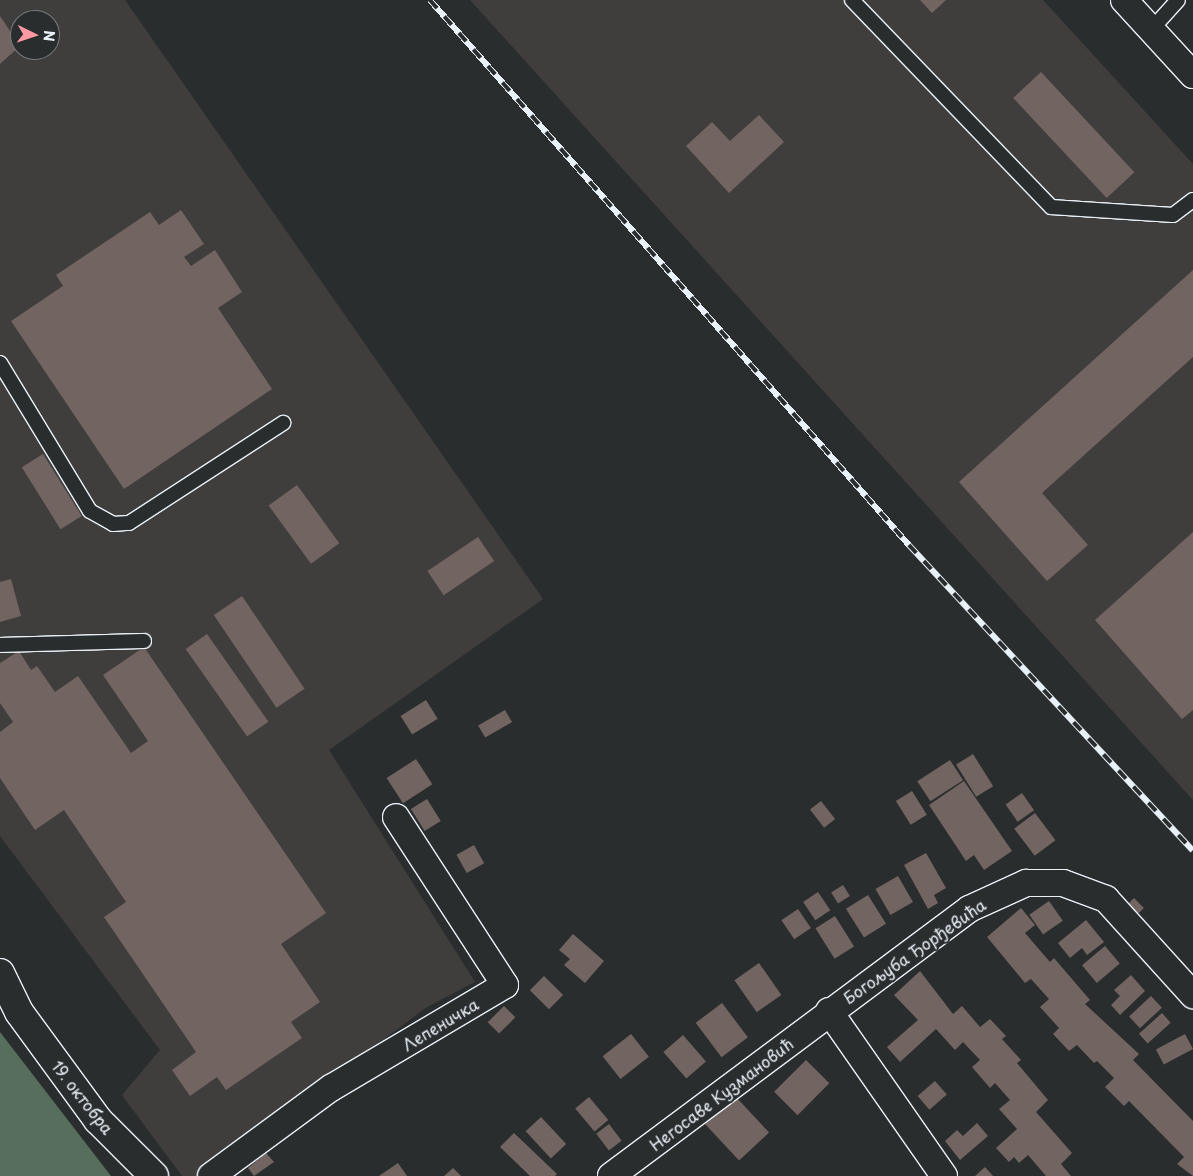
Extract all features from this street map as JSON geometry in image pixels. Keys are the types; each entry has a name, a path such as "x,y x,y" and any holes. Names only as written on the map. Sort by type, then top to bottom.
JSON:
{"street":[{"path":"1124,0 1193,75"},
{"name":"Лепеничка","path":"211,1176 331,1088 505,985 396,817"},
{"name":"Богољуба Ђорђевића","path":"829,1011 969,909 1026,883 1063,883 1106,899 1193,995"},
{"name":"19. октобра","path":"0,973 19,1012 98,1120 154,1176"},
{"path":"829,1011 944,1176"},
{"name":"Негосаве Кузмановић","path":"611,1176 829,1011"}],"lane":[{"path":"852,0 1051,207 1173,216 1193,200"},
{"path":"1151,30 1178,0"},
{"path":"0,363 90,511 113,524 129,523 284,423"},
{"path":"0,645 144,641"}],"shaded area":[{"path":"0,0 125,0 543,599 329,750 475,982 427,1007 201,1176 182,1176 122,1095 160,1050 0,836"},
{"path":"470,0 1043,0 1193,164 1193,800"}],"green space":[{"path":"0,1032 111,1176 0,1176"}],"building":[{"path":"920,0 946,0 932,13"},
{"path":"0,16 10,31 10,55 0,64"},
{"path":"1041,72 1134,172 1107,198 1013,98"},
{"path":"759,115 784,142 729,193 686,146 712,122 730,141"},
{"path":"181,210 204,244 184,257 191,266 215,250 242,292 218,308 272,389 124,489 11,321 63,286 56,275 150,212 159,225"},
{"path":"1193,270 1193,357 1042,493 1088,545 1047,581 959,482"},
{"path":"43,454 82,516 60,529 22,467"},
{"path":"297,485 339,543 311,564 269,506"},
{"path":"1193,532 1193,710 1182,719 1095,620"},
{"path":"478,537 494,561 444,595 427,571"},
{"path":"11,579 21,616 0,622 0,582"},
{"path":"242,596 305,689 276,708 214,615"},
{"path":"207,634 268,722 247,737 186,649"},
{"path":"144,647 326,913 281,944 320,1002 291,1022 302,1038 226,1090 217,1077 190,1096 172,1070 196,1052 104,917 126,902 64,810 35,830 0,778 0,732 13,722 0,703 0,663 19,651 31,670 37,666 55,692 78,676 131,753 148,741 103,675"},
{"path":"426,700 438,719 412,735 401,716"},
{"path":"505,710 512,722 485,738 478,726"},
{"path":"973,754 993,786 976,797 956,765"},
{"path":"416,759 432,784 403,803 387,778"},
{"path":"950,760 963,780 930,801 917,781"},
{"path":"964,781 1012,851 984,870 974,855 966,861 929,805"},
{"path":"912,791 927,815 911,825 896,801"},
{"path":"1022,793 1034,810 1018,822 1006,804"},
{"path":"427,799 441,821 425,831 411,809"},
{"path":"821,801 835,819 824,828 810,810"},
{"path":"1035,813 1055,840 1035,856 1014,829"},
{"path":"474,845 484,863 467,873 457,855"},
{"path":"926,853 946,888 934,895 938,903 928,909 904,865"},
{"path":"898,876 913,902 890,915 875,889"},
{"path":"843,885 850,896 838,903 831,892"},
{"path":"818,892 830,910 815,920 803,902"},
{"path":"868,895 886,924 864,938 846,909"},
{"path":"1134,898 1144,908 1133,919 1123,909"},
{"path":"1049,901 1063,921 1043,934 1029,915"},
{"path":"1021,908 1035,925 1025,933 1050,962 1054,958 1090,1000 1085,1004 1139,1054 1133,1060 1193,1121 1193,1176 1177,1164 1184,1157 1129,1101 1124,1106 1105,1087 1114,1078 1097,1061 1094,1063 1077,1045 1069,1051 1053,1034 1059,1028 1040,1007 1049,999 1031,979 1025,983 987,937"},
{"path":"798,909 811,928 794,939 781,920"},
{"path":"835,916 854,947 835,959 815,928"},
{"path":"1086,920 1104,942 1087,955 1082,948 1070,958 1058,943"},
{"path":"573,934 604,961 585,983 564,965 570,959 559,950"},
{"path":"1105,946 1120,964 1097,983 1082,965"},
{"path":"759,963 781,995 757,1012 734,980"},
{"path":"920,971 953,1014 962,1006 980,1027 990,1019 1006,1036 1002,1039 1021,1060 1017,1063 1048,1100 1036,1112 1072,1153 1061,1164 1071,1176 1046,1176 1028,1155 1019,1163 1014,1157 1009,1162 996,1148 1017,1129 999,1109 1010,1100 995,1083 990,1088 972,1067 980,1060 963,1042 955,1050 936,1029 900,1062 887,1047 918,1020 894,995"},
{"path":"1131,975 1145,991 1120,1015 1111,1005 1120,996 1114,990"},
{"path":"544,976 563,995 549,1009 530,990"},
{"path":"1151,996 1162,1008 1140,1028 1129,1016"},
{"path":"722,1003 748,1037 722,1057 696,1023"},
{"path":"504,1006 515,1017 499,1034 488,1022"},
{"path":"1162,1013 1171,1023 1148,1043 1139,1034"},
{"path":"631,1034 649,1057 620,1079 603,1056"},
{"path":"1185,1034 1193,1049 1164,1065 1156,1049"},
{"path":"683,1035 706,1061 686,1078 663,1052"},
{"path":"806,1060 829,1083 798,1115 774,1092"},
{"path":"935,1081 947,1095 929,1110 918,1096"},
{"path":"735,1096 769,1133 739,1161 705,1124"},
{"path":"589,1097 608,1120 594,1132 575,1109"},
{"path":"541,1117 566,1144 551,1158 526,1131"},
{"path":"977,1123 988,1136 960,1160 945,1141 957,1130 963,1136"},
{"path":"609,1124 622,1141 609,1150 596,1134"},
{"path":"514,1133 557,1174 555,1176 530,1176 500,1147"},
{"path":"266,1153 274,1162 254,1176 248,1168"},
{"path":"398,1163 407,1176 379,1176"},
{"path":"985,1167 993,1176 975,1176"},
{"path":"453,1168 461,1176 444,1176"}],"railway":[{"path":"430,0 909,545 1193,851"}]}
